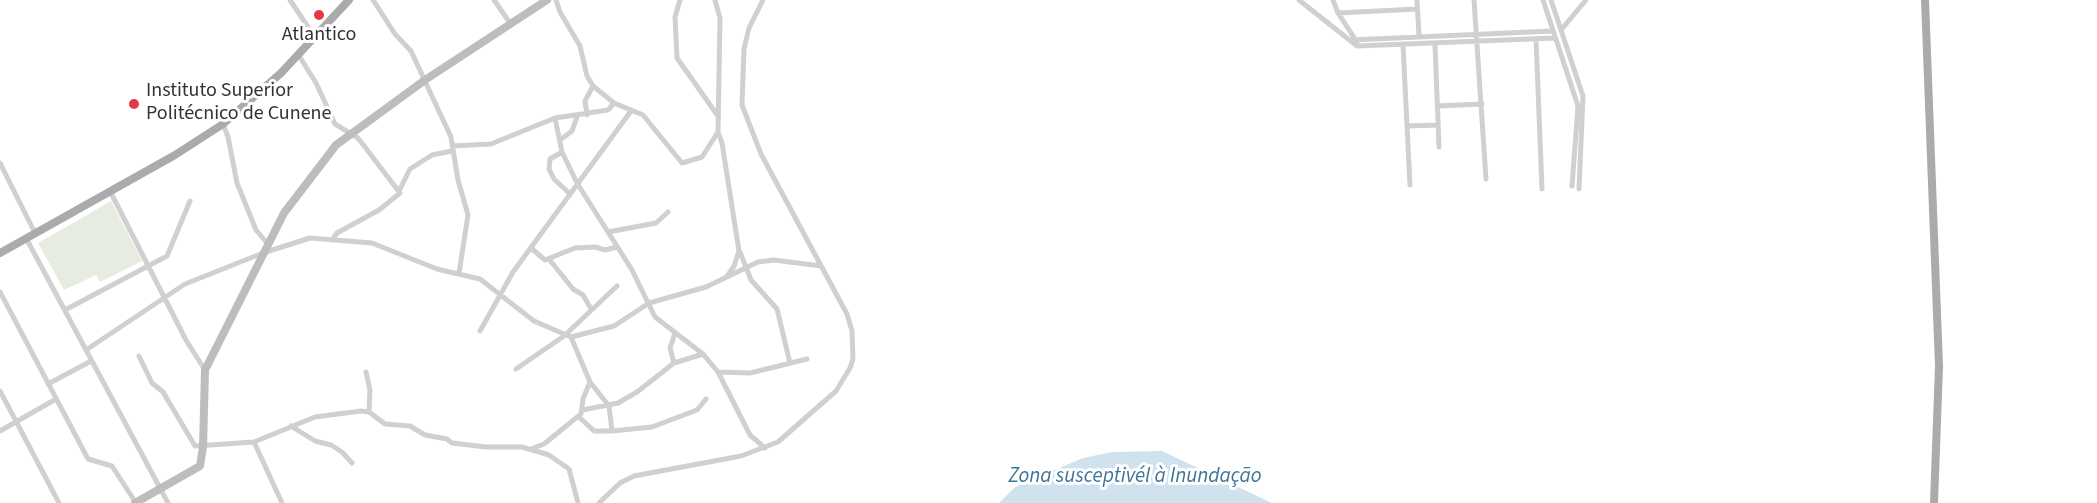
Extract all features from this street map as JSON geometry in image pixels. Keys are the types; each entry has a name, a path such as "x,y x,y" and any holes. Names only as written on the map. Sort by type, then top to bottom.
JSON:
{"main road":[{"path":"0,253 223,124 253,100 349,0"},
{"path":"1925,0 1939,366 1934,503"}],"street":[{"path":"290,0 314,36"},
{"path":"373,0 395,34 409,48 446,124 468,215 459,273"},
{"path":"494,0 510,23"},
{"path":"0,292 88,459 112,466 135,503 200,466 203,447 205,370 267,243 300,190 348,134 547,0"},
{"path":"556,0 560,12 580,46 587,76 593,86 614,103 642,115 685,164 702,157 718,132"},
{"path":"680,0 675,17 677,58 718,117"},
{"path":"715,0 720,18 718,132 722,143 740,251 744,268 751,280 777,309 790,363"},
{"path":"599,503 620,483 634,476 741,456 765,448 790,434 824,404 837,391 850,368 853,358 852,331 847,314 761,154 742,105 744,49 749,28 763,0"},
{"path":"1299,0 1355,42 1402,45 1556,38"},
{"path":"1333,0 1355,42"},
{"path":"1417,0 1419,36"},
{"path":"1474,0 1486,179"},
{"path":"1543,0 1578,106 1572,186"},
{"path":"1551,0 1584,105 1579,189"},
{"path":"1561,30 1586,0"},
{"path":"1338,13 1417,9"},
{"path":"1355,42 1419,36 1553,31"},
{"path":"1536,39 1542,189"},
{"path":"1435,44 1439,147"},
{"path":"1402,45 1410,185"},
{"path":"298,54 316,83 335,124 358,138 399,190"},
{"path":"587,115 585,101 593,86"},
{"path":"332,240 337,233 387,204 398,195 410,169 432,155 452,148 491,144 565,115 578,117 608,110 614,103"},
{"path":"1437,106 1482,105"},
{"path":"480,331 531,248 631,111"},
{"path":"560,140 572,131 578,117"},
{"path":"555,118 562,152 655,317 703,354 718,372 750,435 765,448"},
{"path":"223,124 228,136 237,183 256,230 267,243"},
{"path":"1407,126 1438,125"},
{"path":"562,152 550,159 549,169 554,179 570,194"},
{"path":"0,163 35,233"},
{"path":"110,191 186,340 205,370"},
{"path":"65,310 150,267 170,252 190,201"},
{"path":"608,232 656,223 668,212"},
{"path":"26,238 168,503"},
{"path":"86,350 185,284 263,253 310,238 378,244 423,264 480,279 534,321 567,337 590,382 609,406 612,431"},
{"path":"531,248 545,260 575,248 595,247 605,250 617,247"},
{"path":"727,276 740,251"},
{"path":"549,259 573,289 583,294 591,309"},
{"path":"567,337 614,326 649,303 686,294 758,262 774,260 821,266"},
{"path":"516,369 567,337 591,309 617,286"},
{"path":"674,363 670,348 675,333"},
{"path":"582,410 609,406 637,392 674,363 703,354"},
{"path":"139,356 152,383 163,392 191,443 203,447 254,442 315,417 369,412 385,424 410,426 425,435 447,439 452,443 531,449 549,455 568,469 578,503"},
{"path":"718,372 750,373 807,359"},
{"path":"48,384 91,361"},
{"path":"366,372 370,390 369,412"},
{"path":"531,449 544,444 579,417 590,382"},
{"path":"0,391 59,503"},
{"path":"0,431 56,399"},
{"path":"579,417 594,430 612,431 660,424 697,410 706,399"},
{"path":"291,426 315,441 331,445 342,452 352,463"},
{"path":"254,442 282,503"}],"shaded area":[{"path":"111,201 142,261 100,282 96,275 64,290 38,243"}],"water":[{"name":"Zona susceptivél à Inundação","path":"1162,451 1272,503 999,503 1015,487 1083,458 1112,452"}],"place":[{"name":"Atlantico","path":"319,15"},
{"name":"Instituto Superior Politécnico de Cunene","path":"134,104"}]}
